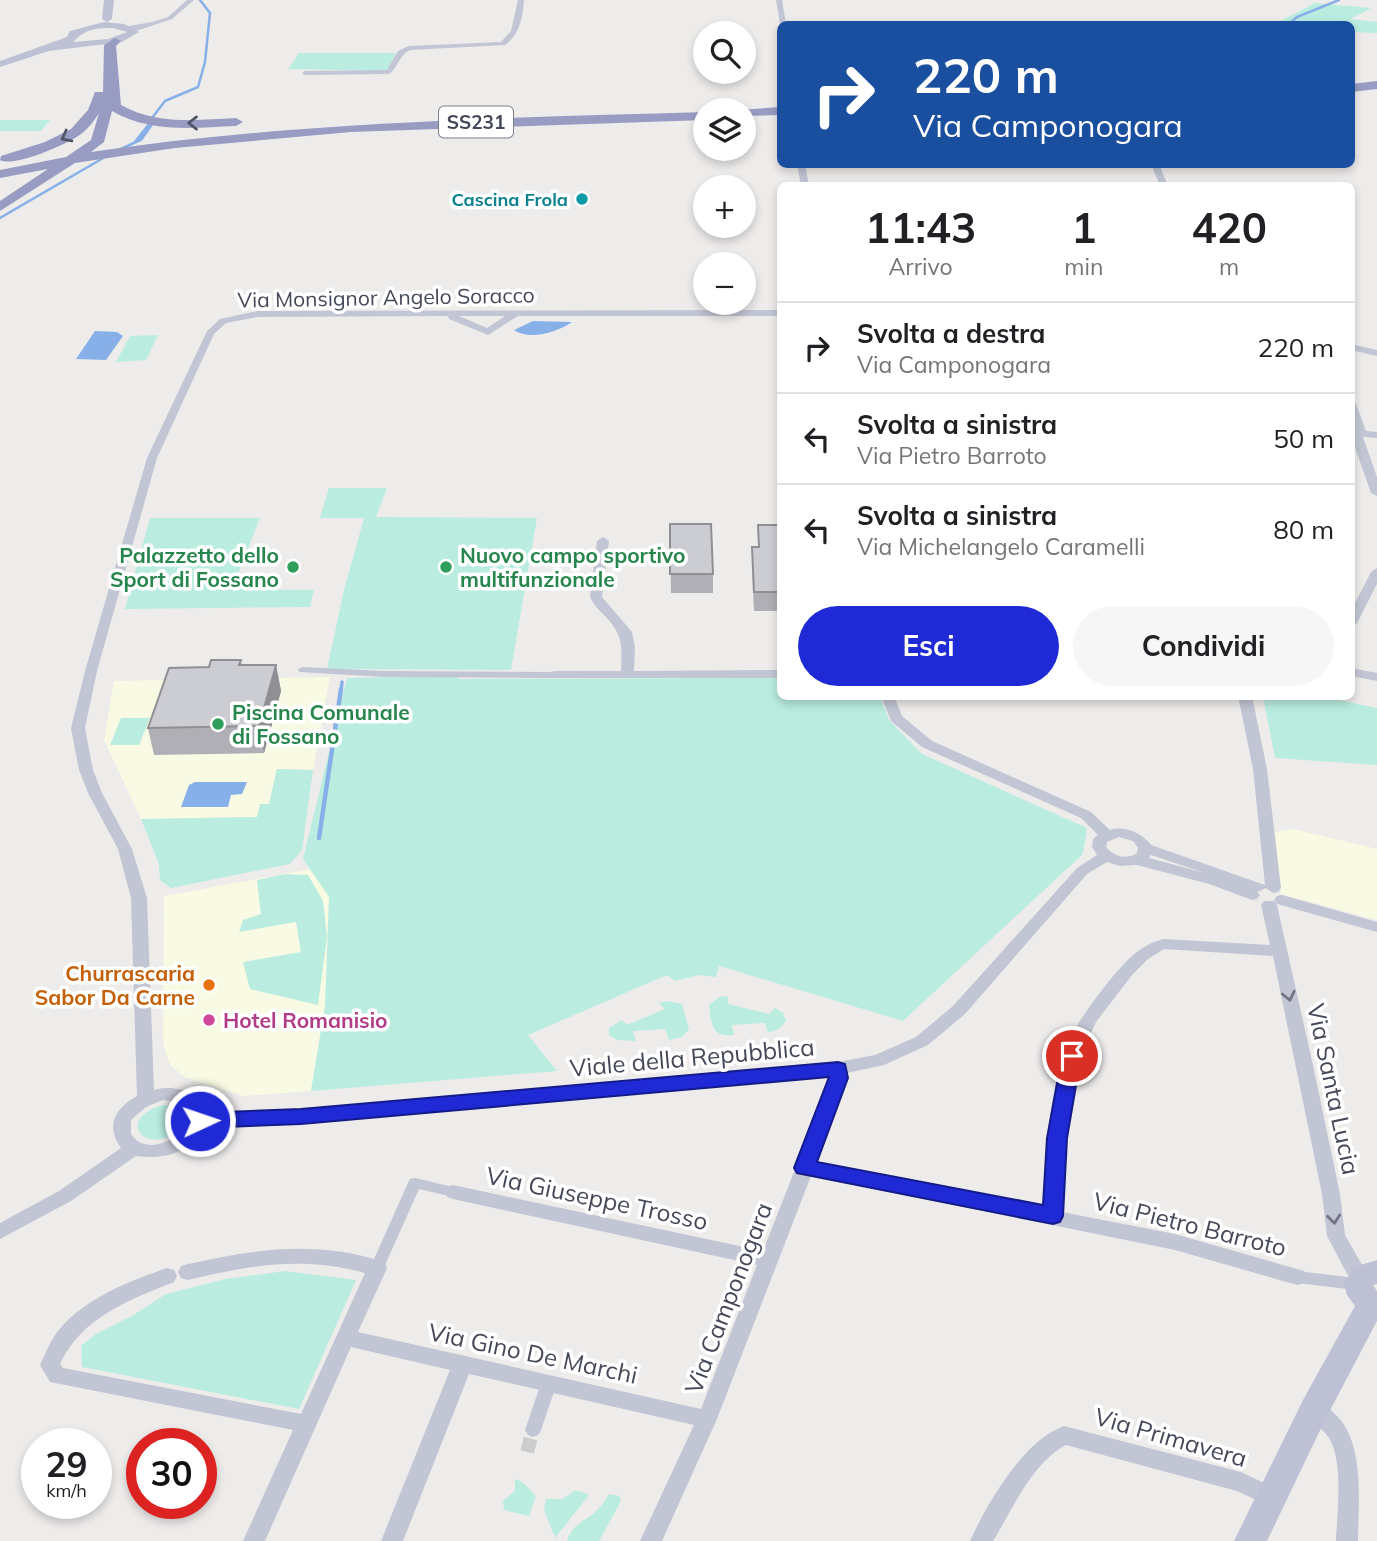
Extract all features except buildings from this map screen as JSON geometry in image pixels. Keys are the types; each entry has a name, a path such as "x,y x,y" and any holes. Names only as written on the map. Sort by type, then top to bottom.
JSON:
{"highway":[{"path":"82,41 103,47 106,83 115,107 124,114 150,121 457,119"},
{"path":"0,207 97,142 102,128 109,48 115,41"},
{"path":"0,160 62,141 83,128 96,109 106,83"},
{"path":"1355,90 1377,87"},
{"path":"756,114 777,113"},
{"name":"SS231","path":"0,172 155,146 294,127 457,119 693,115"},
{"name":"SS231","path":"155,146 362,126 693,115"},
{"path":"0,180 155,146"}],"main road":[{"path":"110,0 110,22"},
{"path":"0,64 82,41 115,41 131,36 130,29 110,22 77,31 71,36 82,41"},
{"path":"1250,1541 1273,1498 1368,1289"}],"street":[{"path":"130,29 170,18 191,0"},
{"path":"305,73 389,72 400,52 409,48 503,44 512,37 520,15 521,0"},
{"path":"779,0 782,21"},
{"name":"Via Monsignor Angelo Soracco","path":"146,1098 139,898 125,849 95,793 86,770 78,728 90,671 152,458 210,333 223,321 257,314 777,313"},
{"path":"444,314 488,332 515,314"},
{"path":"1355,348 1377,354"},
{"path":"1356,433 1376,437"},
{"path":"1356,433 1377,492"},
{"path":"603,541 596,597 627,631 627,675"},
{"path":"1355,615 1377,572"},
{"path":"303,670 383,674 777,674"},
{"path":"1355,673 1377,677"},
{"path":"889,700 896,718 927,744 1086,815 1106,834"},
{"name":"Via Santa Lucia","path":"1246,700 1260,769 1267,895 1331,1194 1336,1236 1368,1289"},
{"path":"1142,854 1141,840 1118,832 1106,834 1098,844 1106,856 1122,862 1142,854 1214,881 1377,927"},
{"name":"Viale della Repubblica","path":"200,1121 301,1116 838,1069 878,1061 922,1041 959,1010 1082,871 1106,856"},
{"path":"1053,1216 1057,1138 1072,1056 1091,1015 1133,963 1150,948 1163,944 1279,951"},
{"name":"Via Camponogara","path":"651,1541 708,1419 829,1106 838,1078 838,1069"},
{"path":"163,1094 179,1094 192,1100 199,1109 200,1121 188,1138 166,1150 149,1152 134,1148 124,1140 120,1129 124,1118 133,1107 146,1098 163,1094"},
{"path":"0,1232 65,1196 134,1148"},
{"name":"Via Pietro Barroto","path":"804,1168 1175,1242 1297,1277 1368,1289"},
{"name":"Via Giuseppe Trosso","path":"377,1268 415,1183 769,1259"},
{"path":"0,1226 65,1196"},
{"path":"188,1272 243,1260 305,1255 331,1257 377,1268 254,1541"},
{"path":"167,1276 126,1294 79,1322 63,1339 50,1365 57,1376 307,1424"},
{"name":"Via Gino De Marchi","path":"347,1338 462,1366 708,1419"},
{"path":"392,1541 462,1366"},
{"path":"533,1430 549,1383"},
{"path":"1314,1410 1326,1419 1339,1435 1344,1450 1347,1541"},
{"name":"Via Primavera","path":"981,1541 1033,1459 1053,1439 1064,1435 1241,1482 1273,1498"}],"shaded area":[{"path":"1315,3 1371,8 1351,19 1377,22 1377,33 1355,32 1355,21 1281,21"},
{"path":"299,53 396,53 387,71 288,69"},
{"path":"0,120 50,120 41,131 0,131"},
{"path":"158,335 146,360 116,362 130,336"},
{"name":"Nuovo campo sportivo multifunzionale","path":"329,488 387,488 376,517 537,518 511,670 327,669 344,590 364,518 320,518"},
{"path":"150,518 260,518 232,589 314,590 310,607 125,609"},
{"path":"330,677 313,770 277,769 269,804 257,817 141,819 104,740 114,681"},
{"path":"347,678 777,678 777,700 881,700 889,720 922,754 1087,828 1083,854 903,1021 719,966 716,977 699,975 675,981 667,975 528,1035 557,1071 311,1091 325,1006 329,897 303,859"},
{"path":"1264,700 1338,700 1377,708 1377,765 1275,758"},
{"path":"121,718 150,718 139,745 110,745"},
{"path":"277,769 313,770 302,850 290,864 171,888 160,880 159,864 141,819 257,817 260,804 269,804"},
{"path":"1293,829 1377,849 1377,920 1281,894 1275,832"},
{"path":"317,868 329,897 331,931 325,1006 311,1091 243,1096 185,1077 170,1065 163,1044 164,896"},
{"path":"285,874 308,875 323,901 327,937 318,1005 250,989 243,962 301,952 296,922 239,932 243,920 261,914 257,880"},
{"path":"721,996 728,997 728,1004 769,1014 775,1008 783,1013 786,1021 774,1031 768,1032 765,1023 732,1025 734,1035 721,1034 712,1024 709,1005"},
{"path":"667,1001 682,1004 689,1029 682,1037 669,1040 665,1029 633,1031 636,1041 617,1040 609,1035 609,1028 622,1020 627,1025 665,1009 659,1003"},
{"path":"163,1105 173,1106 185,1115 181,1129 168,1137 156,1140 147,1138 140,1133 140,1118 148,1111"},
{"path":"285,1271 356,1280 299,1409 82,1367 81,1346 96,1334 166,1294 225,1279"},
{"path":"515,1479 524,1483 536,1496 529,1516 504,1510 503,1501 515,1491"},
{"path":"576,1490 589,1495 555,1538 544,1510 546,1499 562,1499"},
{"path":"609,1494 619,1496 621,1501 599,1541 567,1541 576,1526 595,1512"}],"water":[{"path":"533,321 572,322 543,334 527,335 514,330"},
{"path":"95,331 117,332 123,336 106,360 76,359"},
{"path":"195,782 247,782 242,794 231,795 228,807 181,807 189,785"}],"waterway":[{"path":"152,118 165,101 198,87 205,62 210,13 200,0"},
{"path":"1292,21 1339,0"},
{"path":"138,141 149,125"},
{"path":"119,150 138,141"},
{"path":"0,218 105,157"},
{"path":"341,691 342,682"},
{"path":"319,838 341,689"}],"tunnel":[{"path":"527,1452 533,1430"}],"place":[{"name":"Cascina Frola","path":"582,199"},
{"name":"Palazzetto dello Sport di Fossano","path":"293,567"},
{"name":"Nuovo campo sportivo multifunzionale","path":"446,567"},
{"name":"Piscina Comunale di Fossano","path":"218,724"},
{"name":"Churrascaria Sabor Da Carne","path":"209,985"},
{"name":"Hotel Romanisio","path":"209,1020"}],"route":[{"path":"200,1121 301,1116 838,1069 838,1078 829,1106 804,1168 1053,1216 1057,1138 1072,1056"}]}
